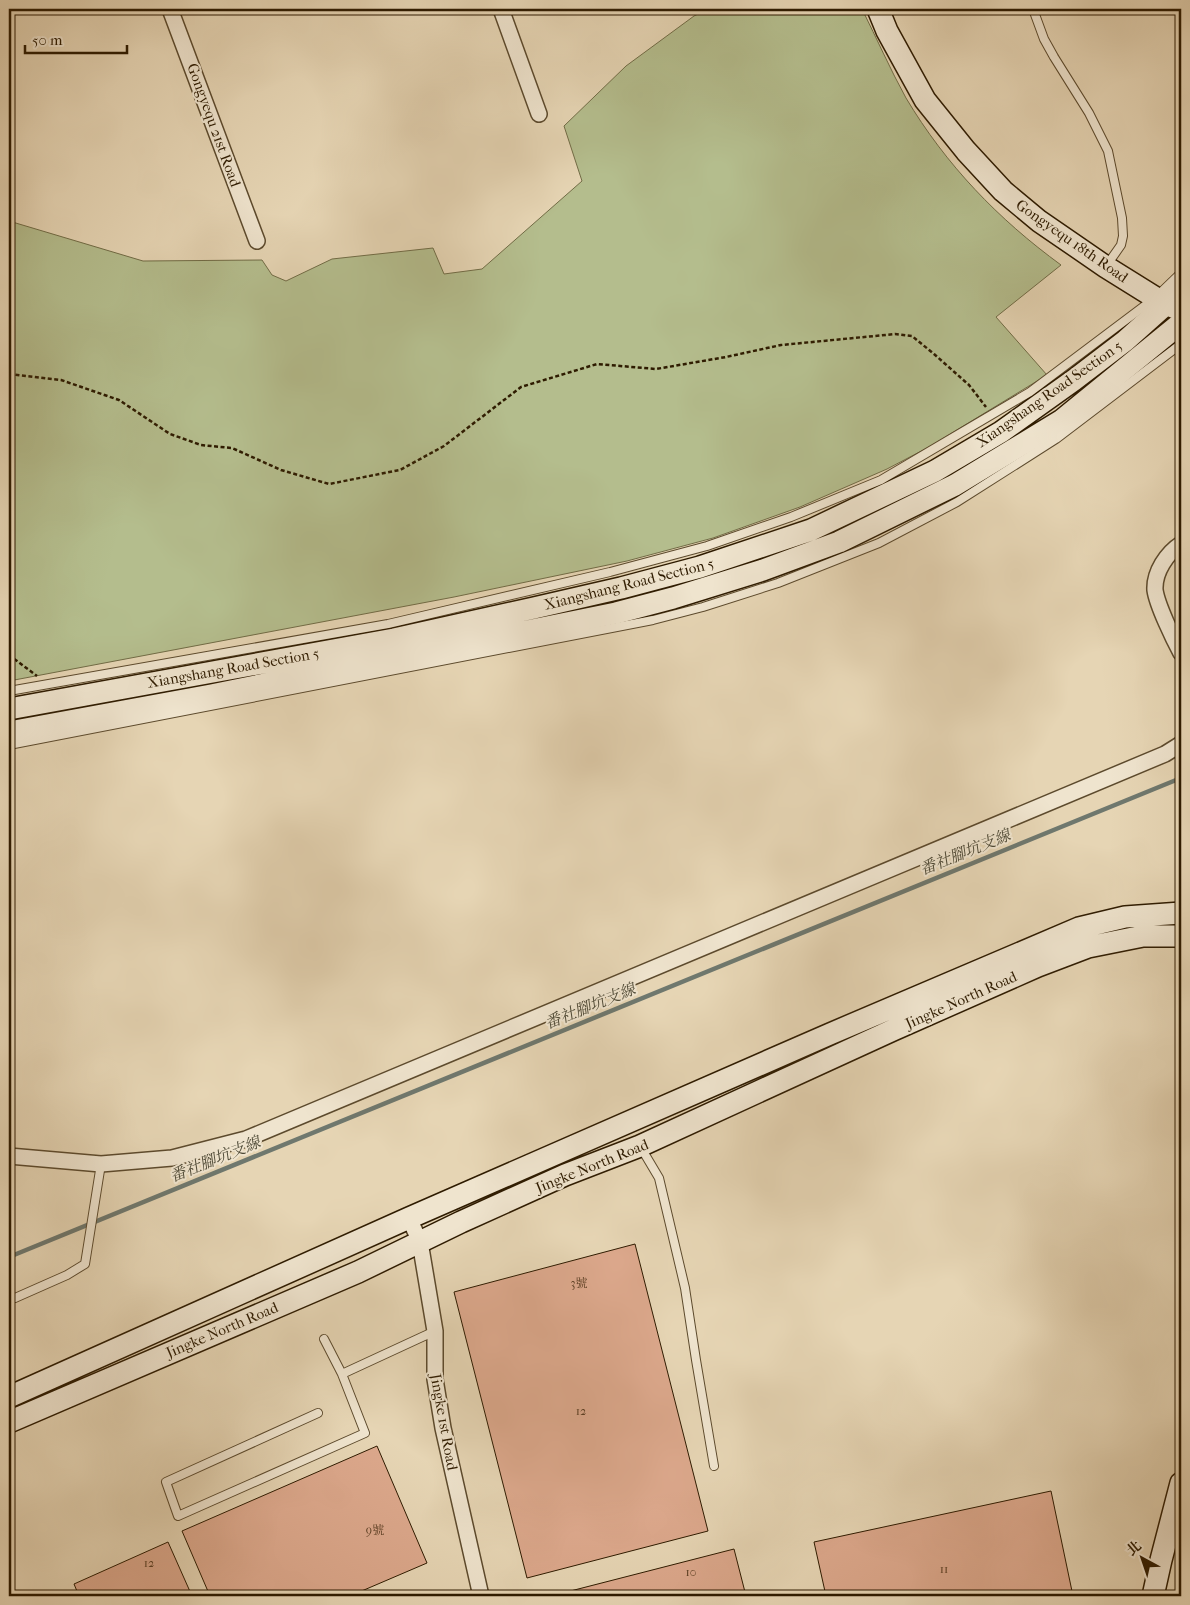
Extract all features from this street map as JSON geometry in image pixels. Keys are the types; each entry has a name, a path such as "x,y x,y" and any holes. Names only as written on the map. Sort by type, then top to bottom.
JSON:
{"street":[{"name":"Gongyequ 21st Road","path":"170,9 257,241"},
{"path":"501,9 539,114"},
{"name":"Gongyequ 18th Road","path":"878,9 887,31 925,100 966,151 1003,191 1039,222 1106,267 1175,307"},
{"name":"Xiangshang Road Section 5","path":"9,709 394,639 534,608 700,567 811,530 935,471 1001,432 1125,341 1175,307"},
{"name":"Xiangshang Road Section 5","path":"9,732 211,695 616,613 674,598 763,570 839,542 955,485 1062,420 1175,307"},
{"path":"1181,544 1173,550 1159,570 1155,590 1163,614 1181,653"},
{"path":"9,1156 101,1164 172,1158 246,1139 1165,754 1181,744"},
{"name":"Jingke North Road","path":"9,1397 409,1218 830,1034 1079,928 1124,917 1181,913"},
{"name":"Jingke North Road","path":"9,1422 358,1272 565,1175 640,1146 1038,966 1088,947 1143,936 1181,936"},
{"name":"Jingke 1st Road","path":"409,1218 420,1242 434,1331 435,1379 443,1428 481,1596"},
{"path":"1153,1596 1181,1483"}],"lane":[{"path":"1033,9 1044,39 1100,132 1108,151 1116,184 1123,236 1122,245 1106,267"},
{"name":"Xiangshang Road Section 5","path":"9,691 388,624 610,572 707,546 791,517 881,480 1175,307 1181,272"},
{"path":"9,745 644,622 703,607 778,583 879,543 957,502 1056,439 1181,344"},
{"path":"640,1146 660,1178 685,1288 714,1466"},
{"path":"9,1299 67,1275 85,1264 101,1164"},
{"path":"342,1374 434,1331"},
{"path":"318,1413 166,1482 178,1516 365,1433 342,1374 324,1339"}],"path":[{"path":"9,374 61,380 119,400 170,434 200,446 232,448 281,470 330,484 400,470 444,446 521,387 597,364 656,369 726,357 781,344 895,334 912,336 969,385 992,414"},
{"path":"9,655 49,684"}],"green space":[{"path":"708,9 862,9 906,98 938,146 995,210 1061,265 996,317 1047,375 929,447 887,469 800,507 713,538 627,561 454,597 9,681 9,221 143,261 262,260 272,275 286,281 332,259 433,248 444,274 482,269 582,181 564,126 626,66 694,16"}],"building":[{"path":"635,1244 708,1531 527,1578 454,1292"},
{"path":"377,1446 427,1563 350,1596 210,1596 182,1531"},
{"path":"1051,1491 1073,1596 826,1596 814,1542"},
{"path":"168,1542 192,1596 79,1596 74,1584"},
{"path":"734,1549 746,1596 551,1596"}],"waterway":[{"name":"番社腳坑支線","path":"9,1257 1181,778"}]}
